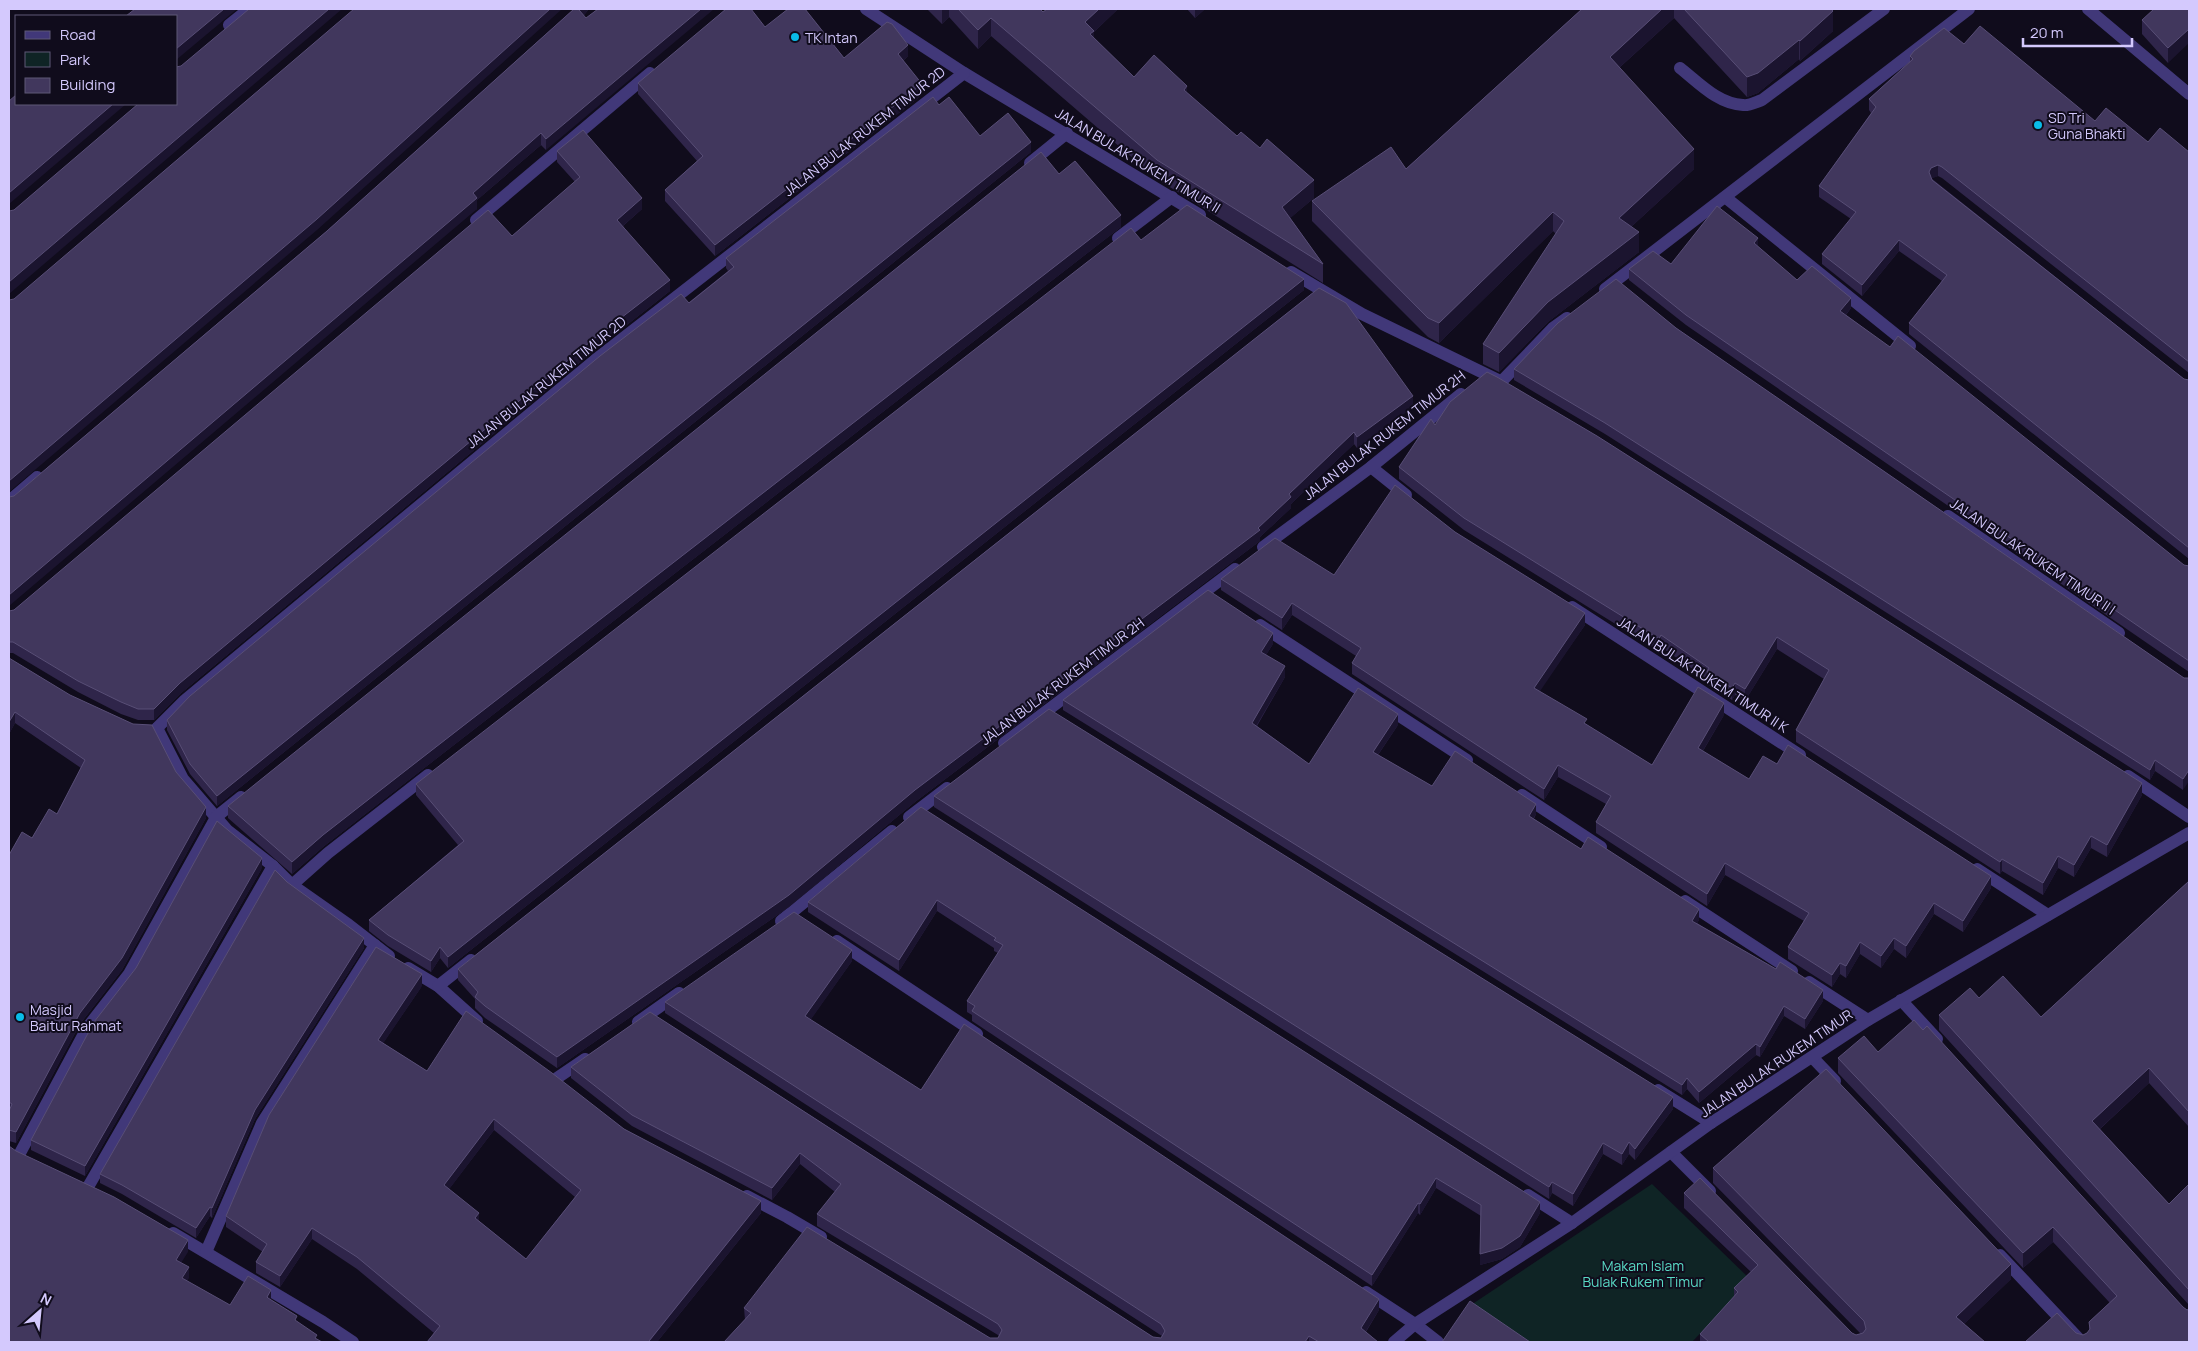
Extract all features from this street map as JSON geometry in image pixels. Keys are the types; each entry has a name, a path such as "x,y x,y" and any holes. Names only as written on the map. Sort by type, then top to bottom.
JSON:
{"street":[{"path":"220,34 249,9"},
{"name":"JALAN BULAK RUKEM TIMUR II","path":"866,9 964,72 1172,196 1212,222"},
{"path":"1680,68 1726,102 1745,106 1762,100 1884,9"},
{"path":"1596,296 1620,283 1725,197 1970,9"},
{"path":"2088,9 2189,94"},
{"path":"467,228 658,67"},
{"name":"JALAN BULAK RUKEM TIMUR 2D","path":"216,817 184,779 152,729 595,360 964,72"},
{"path":"1020,170 1067,133"},
{"path":"1109,246 1172,196"},
{"path":"1725,197 1918,352"},
{"path":"1277,264 1314,292 1362,314 1478,380 1506,384 1553,328 1574,312"},
{"name":"JALAN BULAK RUKEM TIMUR 2H","path":"992,753 1051,713 1211,593 1250,558 1371,467 1478,380"},
{"path":"1371,467 1415,502"},
{"path":"9,501 47,468"},
{"name":"JALAN BULAK RUKEM TIMUR II I","path":"1934,506 2129,640"},
{"name":"JALAN BULAK RUKEM TIMUR II K","path":"1557,598 1815,764"},
{"path":"1248,617 1474,764"},
{"path":"292,885 328,853 439,767"},
{"path":"2121,771 2189,816"},
{"path":"770,929 798,915 925,810 960,777"},
{"path":"19,1154 87,1028 128,974 216,817 255,786"},
{"path":"1508,786 1608,851"},
{"path":"216,817 227,830 273,866 292,885 350,924 375,946 438,986 488,1030"},
{"name":"JALAN BULAK RUKEM TIMUR","path":"1394,1342 1414,1324 1572,1224 1711,1123 1868,1020 2189,833"},
{"path":"1965,862 2048,915"},
{"path":"103,1194 84,1185 273,866"},
{"path":"1675,895 1868,1020"},
{"path":"827,934 984,1039"},
{"path":"206,1252 262,1123 375,946"},
{"path":"438,986 485,949"},
{"path":"627,1030 654,1016 690,985"},
{"path":"1901,1000 1948,1052"},
{"path":"556,1078 596,1051"},
{"path":"1812,1058 1846,1093"},
{"path":"1644,1082 1711,1123"},
{"path":"1671,1152 1720,1201"},
{"path":"1513,1186 1572,1224"},
{"path":"731,1189 787,1217 828,1242"},
{"path":"158,1224 323,1322 353,1342"},
{"path":"1988,1243 2082,1342"},
{"path":"1357,1285 1438,1342"}],"green space":[{"name":"Makam Islam Bulak Rukem Timur","path":"1652,1184 1751,1280 1692,1342 1530,1342 1471,1305"}],"building":[{"path":"135,9 224,9 178,47 178,15 127,15"},
{"path":"249,9 329,9 9,282 9,211 14,210 137,105 178,105 178,67"},
{"path":"354,9 550,9 317,219 9,481 9,300 14,299"},
{"path":"574,9 580,9 586,18 598,9 701,9 546,139 541,133 473,193 477,198 9,595 9,497 14,496 327,231"},
{"path":"726,9 751,9 765,27 788,9 805,9 844,58 887,22 892,24 908,45 898,54 922,84 715,245 665,190 703,156 638,83"},
{"path":"958,9 1040,9 1043,12 1047,9 1099,9 1085,22 1094,31 1090,34 1134,77 1154,55 1187,86 1184,90 1237,136 1241,132 1260,148 1267,139 1314,180 1282,207 1323,264 1157,160 991,18 978,30"},
{"path":"1582,9 1662,9 1610,57 1694,149 1619,218 1639,232 1548,302 1499,353 1483,344 1564,221 1553,212 1439,323 1428,318 1312,201 1391,147 1406,169"},
{"path":"1684,9 1831,9 1833,11 1800,41 1758,73 1747,77"},
{"path":"2154,9 2189,9 2189,29 2168,48 2142,20"},
{"path":"1980,26 2095,121 2106,108 2148,142 2160,128 2189,152 2189,362 1942,167 1938,165 1931,168 1929,172 1932,180 2184,379 2189,380 2189,548 1909,323 1947,275 1899,240 1862,285 1822,254 1856,212 1819,186 1876,107 1869,99 1913,59 1910,56 1914,51 1944,28 1964,44"},
{"path":"15,96 15,105 112,105 9,193 9,101"},
{"path":"933,97 939,105 949,97 980,136 1008,113 1031,142 217,796 190,764 167,720 190,696 600,356 681,294 689,303 734,267 726,258"},
{"path":"583,130 642,198 617,220 670,280 590,342 180,683 154,709 138,709 121,702 78,681 13,642 9,642 9,611 14,610 488,210 512,236 580,177 557,151"},
{"path":"1041,152 1059,174 1075,161 1121,215 405,771 323,835 292,862 228,806"},
{"path":"1187,205 1304,279 448,957 440,947 431,961 388,935 369,920 464,841 416,784 1131,228 1141,240"},
{"path":"1717,206 1758,238 1754,243 1797,280 1812,266 1851,298 1840,311 1890,347 1898,336 2184,565 2189,566 2189,661 1686,315 1629,269 1653,251 1671,264"},
{"path":"1616,279 1676,328 2184,678 2189,678 2189,770 2183,779 2155,760 2150,770 1605,423 1514,369 1558,323"},
{"path":"1319,288 1346,303 1413,396 1357,437 1354,432 1289,494 1291,497 1258,528 1260,530 915,790 789,895 557,1057 475,997 478,992 458,969"},
{"path":"1487,372 1597,436 2142,783 2107,845 2091,836 2074,865 2058,856 2043,883 2002,859 2000,862 1796,730 1829,670 1777,637 1745,689 1735,683 1732,688 1707,672 1709,668 1661,635 1659,639 1464,518 1399,467 1431,419 1435,425 1450,402"},
{"path":"1395,485 1455,532 1585,613 1534,688 1587,719 1584,723 1652,765 1698,687 1724,703 1698,748 1749,779 1763,756 1777,764 1788,745 1991,876 1963,921 1934,903 1906,946 1894,938 1881,956 1860,942 1846,966 1840,963 1832,975 1788,947 1809,913 1725,863 1707,894 1596,822 1611,796 1558,765 1544,789 1352,663 1361,648 1292,603 1282,618 1221,579 1275,538 1334,575"},
{"path":"1208,590 1273,633 1261,652 1285,666 1252,723 1309,764 1358,688 1398,714 1373,752 1432,786 1455,751 1536,804 1529,816 1581,849 1588,837 1699,909 1692,921 1776,969 1780,962 1823,990 1805,1019 1784,1006 1760,1047 1756,1044 1699,1092 1687,1078 1682,1085 1063,700"},
{"path":"9,658 70,695 133,724 152,725 176,772 206,807 122,958 80,1013 16,1132 9,1130 9,1111 12,1104 9,1102 9,855 22,832 32,838 49,809 57,814 85,760 15,712 9,722"},
{"path":"1049,709 1673,1097 1635,1149 1629,1142 1622,1154 1603,1143 1573,1194 1552,1182 1549,1187 934,796"},
{"path":"921,807 1540,1202 1520,1236 1502,1248 1480,1254 1481,1205 1436,1178 1372,1275 972,1011 975,1006 967,1001 1003,945 994,940 996,938 937,900 899,960 808,902"},
{"path":"217,821 262,858 85,1166 31,1140 94,1022 136,968"},
{"path":"275,870 287,882 364,938 255,1110 212,1208 210,1207 196,1228 100,1174"},
{"path":"2189,881 2189,1112 2149,1068 2092,1121 2169,1204 2189,1184 2189,1290 1939,1015 1970,988 1979,998 2003,976 2041,1017"},
{"path":"794,912 852,950 805,1016 921,1090 964,1024 1379,1299 1361,1328 1378,1342 1319,1342 1309,1336 1305,1342 724,1342 751,1313 744,1308 807,1227 990,1338 998,1338 1002,1330 998,1324 817,1214 841,1184 800,1153 772,1188 632,1115 571,1067 650,1012 1153,1337 1161,1338 1165,1331 1161,1324 665,1002"},
{"path":"376,947 422,974 378,1040 427,1071 466,1011 552,1073 624,1129 761,1201 650,1342 427,1342 440,1326 357,1257 312,1228 280,1276 256,1262 267,1244 226,1216 269,1115","holes":["494,1119 581,1190 526,1259 475,1218 479,1213 444,1185"]},
{"path":"1914,1020 1923,1030 1927,1026 2183,1307 2187,1310 2189,1309 2189,1342 2025,1342 2057,1313 2076,1333 2083,1335 2087,1333 2090,1329 2089,1322 2117,1296 2053,1227 2023,1253 1838,1058 1864,1036 1878,1052"},
{"path":"1826,1069 2011,1264 1956,1317 1985,1342 1709,1342 1700,1334 1738,1292 1734,1288 1758,1265 1684,1193 1700,1178 1852,1333 1856,1335 1863,1333 1866,1329 1864,1321 1713,1168"},
{"path":"9,1146 114,1197 188,1240 176,1260 189,1267 182,1278 230,1305 248,1276 271,1290 267,1297 297,1316 295,1320 317,1335 315,1338 322,1342 9,1342"},
{"path":"1470,1301 1530,1342 1442,1342"}],"place":[{"name":"TK Intan","path":"795,37"},
{"name":"SD Tri Guna Bhakti","path":"2038,125"},
{"name":"Masjid Baitur Rahmat","path":"20,1017"}]}
